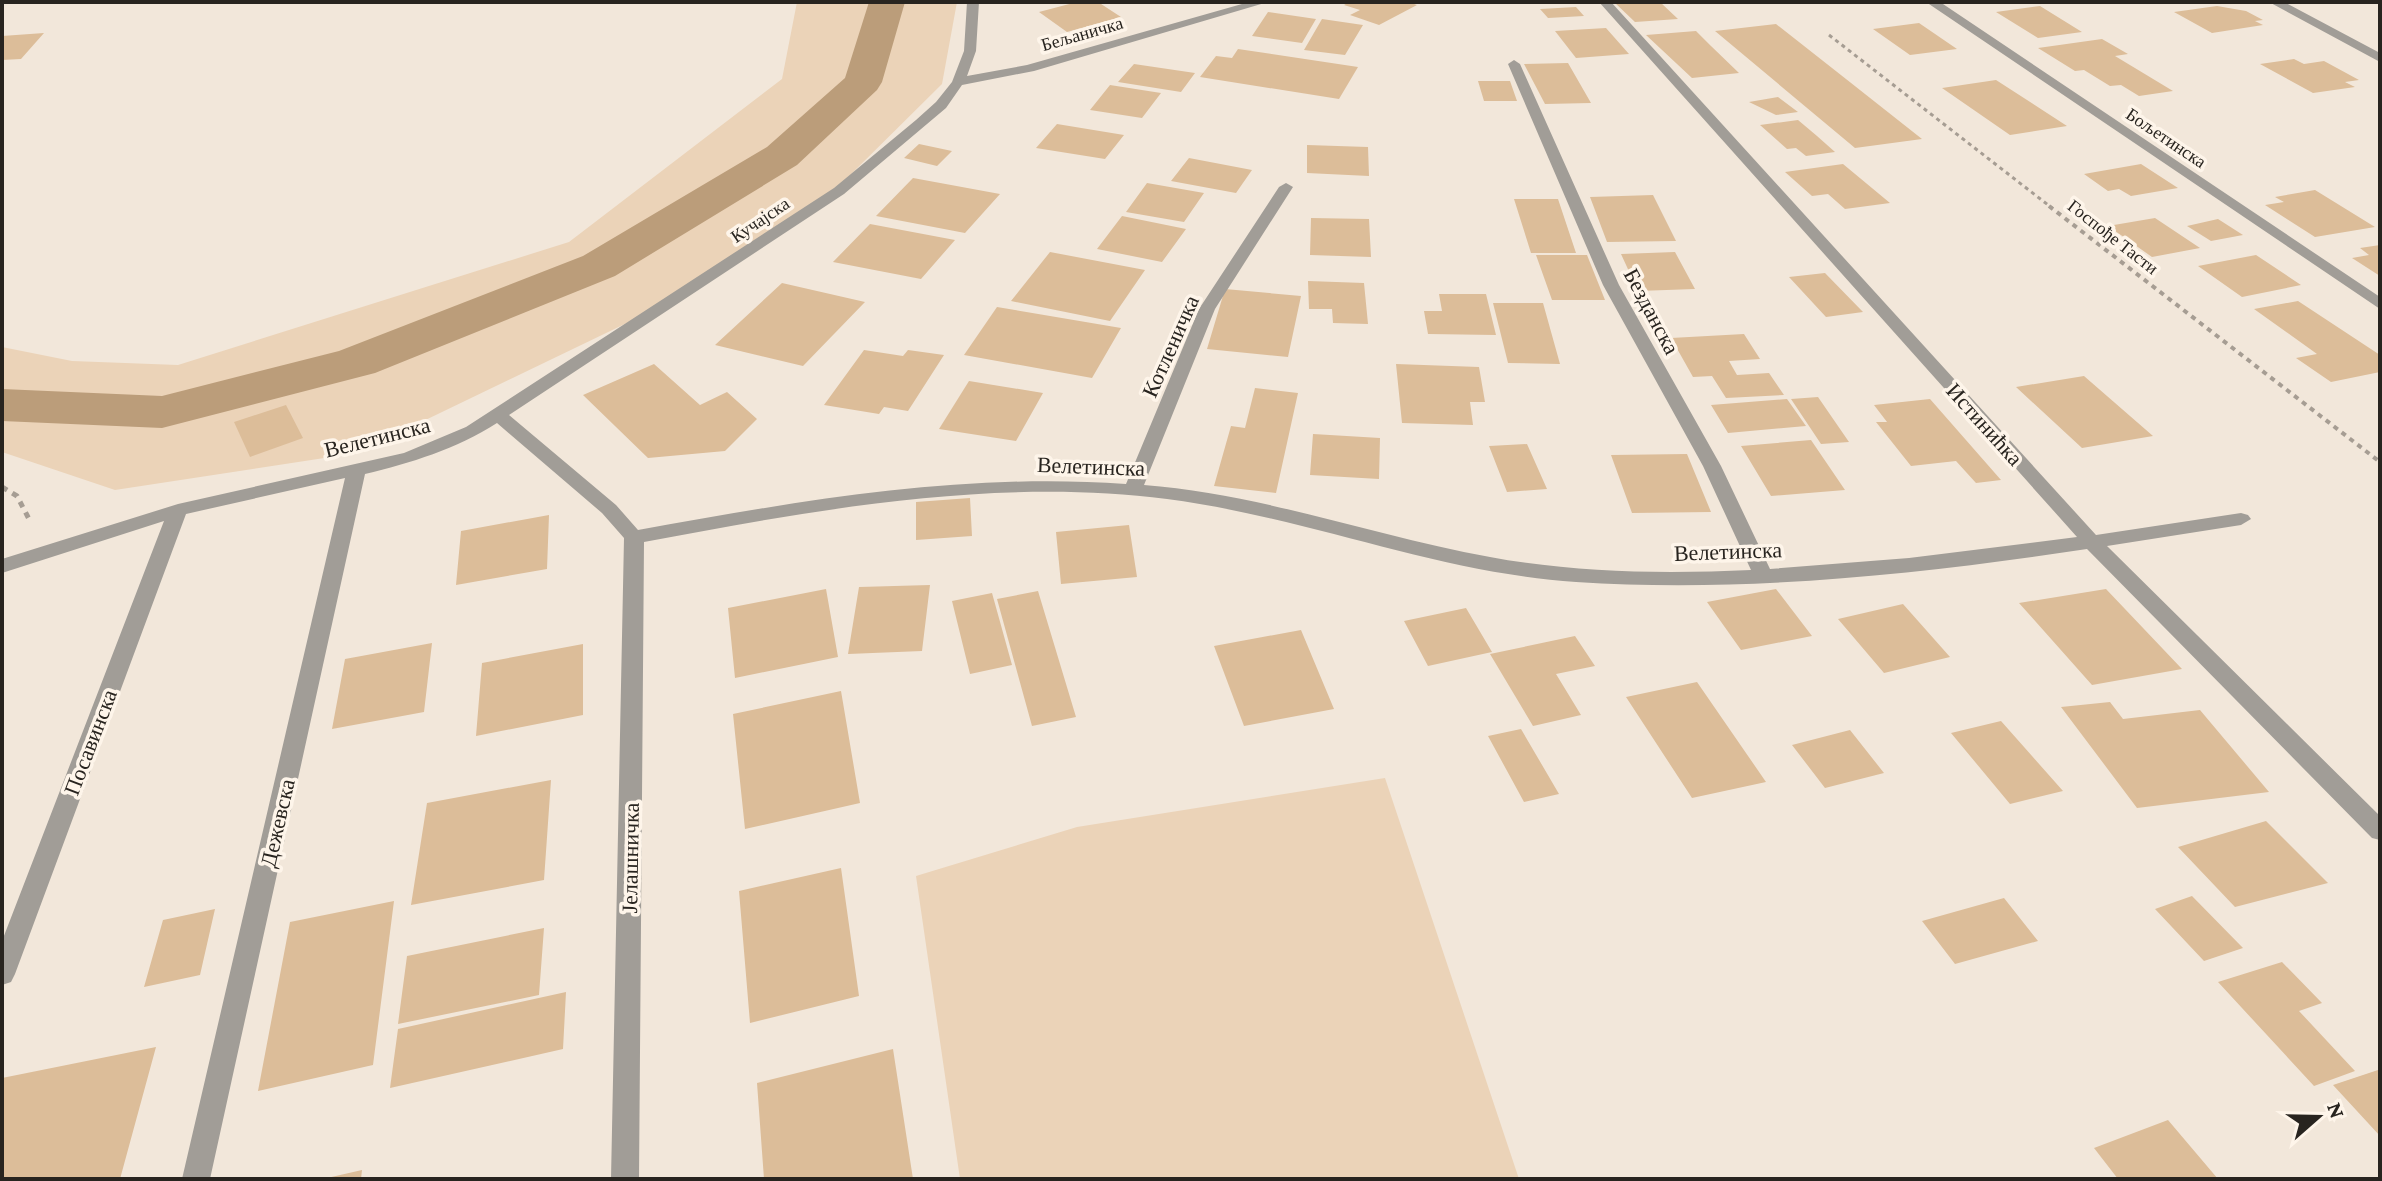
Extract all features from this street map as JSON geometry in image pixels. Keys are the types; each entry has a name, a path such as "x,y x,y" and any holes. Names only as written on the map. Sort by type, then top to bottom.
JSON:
{"street":[{"name":"Кучајска","path":"498,415 839,191 941,105 958,82 970,51 973,2"},
{"name":"Бељаничка","path":"958,82 1029,68 1262,2"},
{"name":"Истинићка","path":"1605,2 2092,542 2380,831"},
{"name":"Бољетинска","path":"1932,2 2380,304"},
{"path":"2275,2 2380,58"},
{"name":"Безданска","path":"1514,64 1611,285 1712,466 1763,574"},
{"name":"Котленичка","path":"1133,489 1207,309 1286,187"},
{"name":"Велетинска","path":"2,566 45,549 178,510 409,458 443,446 498,415"},
{"path":"498,415 609,509 634,537"},
{"name":"Дежевска","path":"196,1179 357,468"},
{"name":"Велетинска","path":"634,537 783,509 952,489 1133,489 1241,505 1469,561 1543,571 1665,578 1923,565 2241,519"},
{"name":"Посавинска","path":"2,974 178,510"},
{"name":"Јелашничка","path":"625,1179 634,537"}],"path":[{"name":"Госпође Тасти","path":"1829,35 2380,462"},
{"path":"2,487 17,496 45,549"}],"shaded area":[{"path":"797,2 957,2 942,84 833,192 658,308 357,453 115,490 2,452 2,347 72,361 178,365 569,242 782,79"},
{"path":"1385,778 1519,1179 960,1179 916,876 1077,827"}],"building":[{"path":"1077,2 1098,2 1121,17 1067,32 1039,12"},
{"path":"1349,2 1408,2 1417,5 1379,25 1350,15 1360,10 1344,5"},
{"path":"1614,2 1660,2 1678,19 1635,22"},
{"path":"2040,6 2082,32 2038,38 1996,12"},
{"path":"2217,6 2246,11 2263,20 2255,21 2263,25 2212,33 2174,12"},
{"path":"1576,7 1584,16 1548,18 1540,9"},
{"path":"1268,12 1316,19 1302,43 1252,36"},
{"path":"1322,19 1363,25 1345,55 1304,50"},
{"path":"1919,23 1957,49 1910,55 1873,29"},
{"path":"1776,24 1922,139 1855,148 1715,31"},
{"path":"1606,28 1629,54 1576,58 1555,31"},
{"path":"1696,31 1739,73 1692,78 1646,35"},
{"path":"44,33 21,59 2,60 2,36"},
{"path":"2102,39 2128,54 2115,56 2173,91 2139,96 2121,85 2110,86 2084,70 2075,71 2038,48"},
{"path":"1238,49 1358,67 1339,99 1200,77 1216,56 1232,58"},
{"path":"2294,59 2304,64 2324,61 2359,80 2345,82 2355,87 2313,93 2260,64"},
{"path":"1568,63 1591,103 1545,104 1524,64"},
{"path":"1134,64 1195,73 1181,92 1118,82"},
{"path":"1996,80 2067,126 2010,135 1942,88"},
{"path":"1478,81 1510,81 1517,101 1484,101"},
{"path":"1110,85 1161,93 1142,118 1090,110"},
{"path":"1778,97 1798,112 1776,115 1749,102"},
{"path":"1798,120 1835,152 1806,156 1796,148 1787,149 1760,125"},
{"path":"1057,124 1124,135 1105,159 1036,148"},
{"path":"919,144 952,151 937,166 904,158"},
{"path":"1307,145 1368,147 1369,176 1307,173"},
{"path":"1189,158 1252,170 1236,193 1171,181"},
{"path":"1843,164 1890,203 1845,209 1828,194 1812,196 1785,172"},
{"path":"2141,164 2178,188 2131,196 2119,189 2108,191 2084,174"},
{"path":"913,178 1000,194 965,233 876,216"},
{"path":"1147,183 1204,193 1184,222 1126,212"},
{"path":"2315,190 2375,227 2315,237 2265,205 2284,202 2275,197"},
{"path":"1653,195 1676,241 1607,242 1590,197"},
{"path":"1514,199 1558,199 1576,253 1531,253"},
{"path":"1122,216 1186,229 1162,262 1097,249"},
{"path":"1311,218 1369,219 1371,257 1310,255"},
{"path":"2155,218 2200,248 2152,257 2108,226"},
{"path":"2218,219 2243,235 2211,241 2187,226"},
{"path":"870,224 955,240 921,279 833,262"},
{"path":"2380,245 2380,276 2352,258 2369,255 2360,248"},
{"path":"1050,252 1145,270 1110,321 1011,301"},
{"path":"1675,252 1695,289 1638,291 1621,254"},
{"path":"1536,255 1587,255 1605,300 1552,300"},
{"path":"2256,255 2301,285 2242,297 2198,266"},
{"path":"1825,273 1863,312 1826,317 1789,277"},
{"path":"1308,281 1364,283 1368,324 1333,323 1332,309 1309,309"},
{"path":"782,283 865,302 803,366 715,345"},
{"path":"1225,289 1301,296 1288,357 1207,349"},
{"path":"1439,294 1486,294 1496,335 1428,334 1424,311 1442,311"},
{"path":"2298,301 2380,355 2380,372 2331,382 2296,358 2317,354 2254,309"},
{"path":"1493,303 1543,303 1560,364 1508,363"},
{"path":"997,307 1121,328 1092,378 964,355"},
{"path":"1744,334 1760,359 1729,361 1737,375 1769,373 1784,395 1726,398 1712,376 1693,377 1671,338"},
{"path":"864,350 903,356 908,350 944,355 908,411 884,407 879,414 824,405"},
{"path":"654,364 700,405 727,392 757,419 725,451 648,458 583,395"},
{"path":"1396,364 1479,367 1485,402 1470,402 1473,425 1402,423"},
{"path":"2084,376 2153,436 2082,448 2016,387"},
{"path":"969,381 1043,393 1016,441 939,429"},
{"path":"1255,388 1298,393 1276,493 1214,486 1231,426 1245,428"},
{"path":"1818,397 1849,442 1821,444 1791,399"},
{"path":"1787,399 1806,426 1728,433 1711,405"},
{"path":"1930,399 2001,480 1976,483 1956,461 1911,466 1876,422 1887,422 1874,405"},
{"path":"286,405 303,438 250,457 234,422"},
{"path":"1313,434 1380,438 1379,479 1310,475"},
{"path":"1811,440 1845,490 1771,496 1741,446"},
{"path":"1527,444 1547,489 1507,492 1489,446"},
{"path":"1687,454 1711,512 1632,513 1611,455"},
{"path":"970,498 972,536 916,540 916,502"},
{"path":"549,515 547,569 456,585 461,531"},
{"path":"1129,525 1137,577 1061,584 1056,532"},
{"path":"930,585 922,651 848,654 859,587"},
{"path":"826,589 838,657 735,678 728,608"},
{"path":"1776,589 1812,636 1741,650 1707,602"},
{"path":"2106,589 2182,669 2092,685 2019,603"},
{"path":"1038,591 1076,717 1032,726 997,599"},
{"path":"992,593 1012,665 970,674 952,601"},
{"path":"1903,604 1950,657 1884,673 1838,619"},
{"path":"1466,608 1492,652 1428,666 1404,621"},
{"path":"1301,630 1334,709 1244,726 1214,646"},
{"path":"1575,636 1595,666 1556,674 1581,715 1533,726 1490,654"},
{"path":"432,643 424,712 332,729 345,659"},
{"path":"583,644 583,715 476,736 482,663"},
{"path":"1697,682 1766,782 1692,798 1626,697"},
{"path":"841,691 860,803 745,829 733,714"},
{"path":"2110,702 2123,719 2200,710 2269,792 2137,808 2061,707"},
{"path":"2001,721 2063,791 2010,804 1951,733"},
{"path":"1521,729 1559,794 1524,802 1488,736"},
{"path":"1850,730 1884,773 1825,788 1792,745"},
{"path":"551,780 544,880 411,905 427,803"},
{"path":"2266,821 2328,883 2235,907 2178,847"},
{"path":"841,868 859,996 750,1023 739,891"},
{"path":"2192,896 2243,948 2204,961 2155,909"},
{"path":"2004,898 2038,941 1955,964 1922,921"},
{"path":"394,901 373,1065 258,1091 290,922"},
{"path":"215,909 200,975 144,987 163,920"},
{"path":"544,928 539,995 398,1024 407,956"},
{"path":"2282,962 2322,1003 2299,1011 2355,1071 2314,1086 2218,982"},
{"path":"566,992 563,1049 390,1088 398,1029"},
{"path":"156,1047 120,1179 2,1179 2,1078"},
{"path":"893,1049 913,1179 764,1179 757,1083"},
{"path":"2378,1070 2380,1072 2380,1136 2333,1085"},
{"path":"2168,1120 2218,1179 2118,1179 2094,1148"},
{"path":"362,1170 361,1179 327,1179 327,1178"}],"waterway":[{"path":"2,405 162,412 357,362 599,266 782,156 863,82 887,2"}]}
